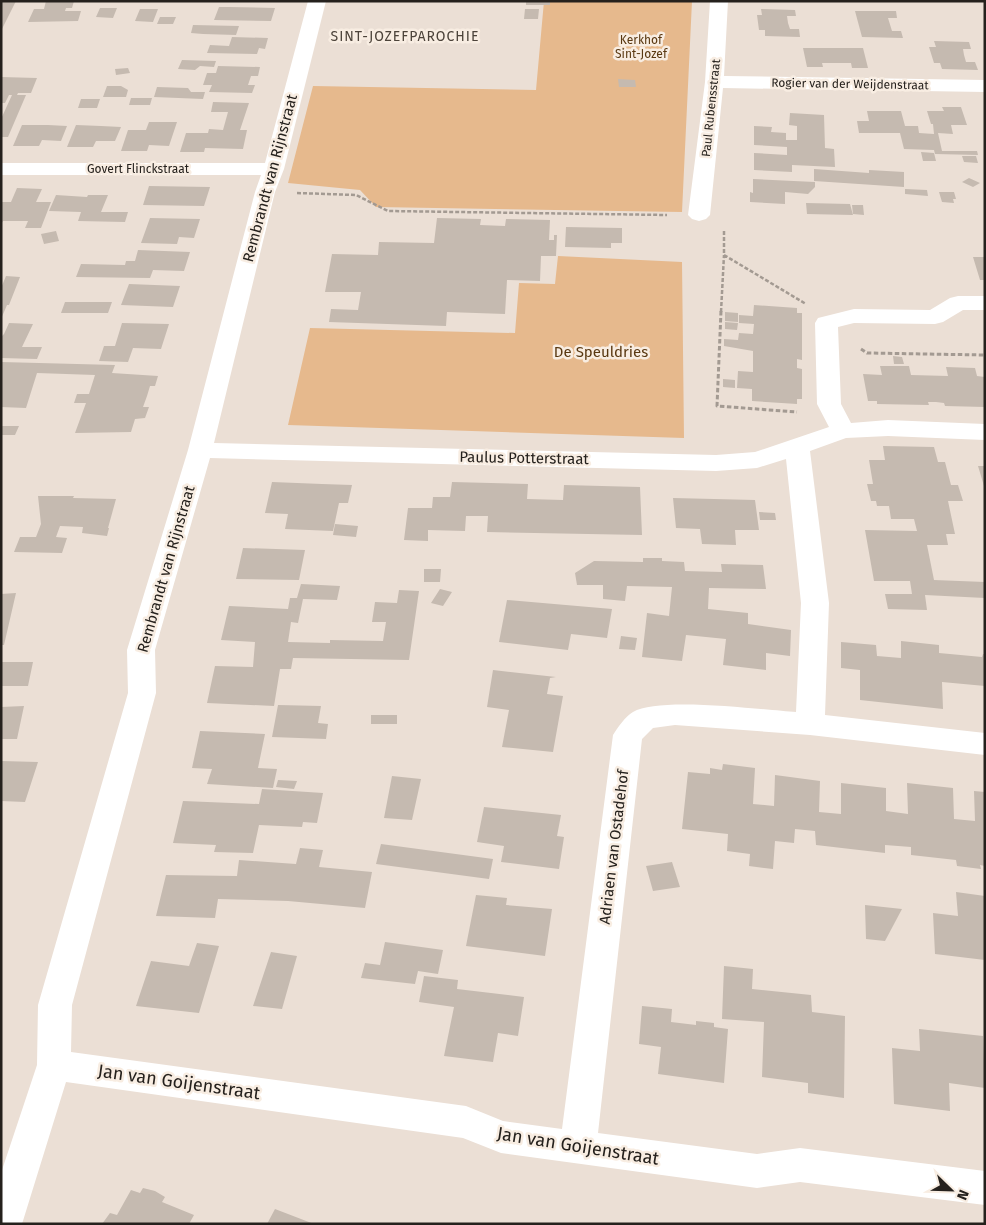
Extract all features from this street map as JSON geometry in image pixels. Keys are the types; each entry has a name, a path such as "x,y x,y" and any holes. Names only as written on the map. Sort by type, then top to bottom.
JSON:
{"street":[{"name":"Rembrandt van Rijnstraat","path":"3,1224 54,1065 55,1005 142,693 141,650 200,450 317,1"},
{"name":"Paul Rubensstraat","path":"699,215 714,82 719,1"},
{"name":"Rogier van der Weijdenstraat","path":"714,82 985,86"},
{"name":"Govert Flinckstraat","path":"1,169 270,181"},
{"path":"839,423 829,404 830,325 854,316 936,317 958,303 985,303"},
{"name":"Paulus Potterstraat","path":"200,450 716,462 757,460 797,446 839,423 888,428 985,432"},
{"path":"797,446 815,603 810,724"},
{"name":"Adriaen van Ostadehof","path":"578,1148 628,735 644,719 675,714 810,724 985,744"},
{"name":"Jan van Goijenstraat","path":"54,1065 466,1122 501,1137 757,1172 800,1165 985,1188"}],"path":[{"path":"270,181 356,194 388,211 699,215 724,228 717,406 839,423"},
{"path":"724,255 830,325 867,353 985,355"}],"green space":[{"name":"Kerkhof Sint-Jozef","path":"544,1 692,1 682,212 376,207 360,190 288,183 313,86 536,90"},
{"name":"De Speuldries","path":"558,256 682,262 684,438 288,425 310,328 515,333 519,283 555,284"}],"building":[{"path":"1,1 16,1 1,31"},
{"path":"46,1 74,1 72,8 66,8 65,11 81,11 78,21 28,22 34,9 44,9"},
{"path":"526,1 550,1 550,5 526,5"},
{"path":"219,7 275,8 271,21 214,20"},
{"path":"100,8 117,8 113,18 96,17"},
{"path":"140,9 158,9 153,22 135,21"},
{"path":"525,9 539,9 538,19 524,19"},
{"path":"761,9 795,10 796,16 787,16 788,23 790,29 799,29 800,37 765,36 765,30 759,30 757,15 762,15"},
{"path":"855,11 896,11 897,18 888,18 892,31 901,31 903,38 862,37"},
{"path":"160,17 176,17 173,24 157,24"},
{"path":"193,25 239,26 236,35 191,33"},
{"path":"232,37 268,38 265,49 259,48 257,54 207,53 210,45 229,46"},
{"path":"934,41 969,42 971,49 963,49 966,62 975,62 978,70 942,69 940,63 934,63 929,47 936,47"},
{"path":"803,48 863,48 868,68 852,68 851,63 822,63 823,67 807,67"},
{"path":"182,60 216,61 214,67 200,66 195,70 178,69"},
{"path":"218,66 260,67 258,76 251,76 248,85 255,85 252,93 209,92 212,85 203,85 207,73 216,73"},
{"path":"128,68 130,73 116,75 115,69"},
{"path":"1,77 37,78 31,93 18,93 17,95 26,95 8,137 1,137 1,119 12,95 9,95 5,103 1,103"},
{"path":"618,79 635,80 636,87 619,87"},
{"path":"107,86 121,86 128,90 126,97 103,97"},
{"path":"157,87 188,88 191,92 205,92 203,99 154,97"},
{"path":"131,98 152,98 150,105 129,105"},
{"path":"81,99 100,99 97,108 78,108"},
{"path":"213,102 249,103 240,130 247,130 243,149 205,148 204,152 180,152 186,133 208,133 209,129 223,130 228,112 211,112"},
{"path":"942,107 961,107 967,125 951,125 953,134 938,133 942,151 977,151 978,155 935,154 934,150 904,149 900,133 859,133 857,121 869,121 867,111 901,111 905,126 918,126 919,133 934,134 933,124 931,124 927,111 944,111"},
{"path":"790,113 824,115 825,148 834,149 835,167 792,165 792,172 754,170 754,153 787,155 787,147 754,145 754,126 772,127 771,132 786,133 786,140 797,140 797,126 789,125"},
{"path":"149,122 177,122 169,146 149,145 147,151 121,151 128,130 146,130"},
{"path":"22,125 67,126 61,141 42,140 39,146 13,146"},
{"path":"76,125 121,127 115,141 96,141 93,147 67,147"},
{"path":"921,152 934,153 936,161 923,161"},
{"path":"962,156 976,156 978,163 964,162"},
{"path":"814,169 869,173 869,170 904,172 904,187 814,181"},
{"path":"969,178 980,183 973,187 962,182"},
{"path":"753,179 815,182 815,187 808,194 785,192 785,204 750,202 750,192 753,193"},
{"path":"149,186 210,187 204,206 143,205"},
{"path":"17,188 42,189 36,202 51,202 41,228 25,228 28,221 3,221 1,224 1,202 11,202"},
{"path":"905,189 927,190 928,196 905,194"},
{"path":"939,192 954,192 956,199 953,199 954,203 942,202"},
{"path":"56,195 87,197 88,195 108,195 101,212 128,212 125,222 78,221 81,212 49,211"},
{"path":"806,203 850,204 853,215 807,214"},
{"path":"852,205 863,205 864,215 853,214"},
{"path":"150,218 200,219 194,238 179,237 177,244 141,243"},
{"path":"437,218 481,219 480,225 505,226 506,219 550,220 549,240 554,240 554,235 557,235 556,256 541,256 540,281 507,280 505,314 447,312 446,326 329,322 331,309 358,310 361,292 325,292 332,254 378,255 379,242 434,243"},
{"path":"566,227 622,228 622,243 611,243 611,248 565,247"},
{"path":"56,231 59,241 44,244 41,234"},
{"path":"138,250 190,252 184,271 153,270 150,278 76,277 81,264 125,265 126,261 135,261"},
{"path":"973,257 985,257 985,280 980,280"},
{"path":"6,276 20,277 9,305 7,305 1,319 1,288"},
{"path":"129,284 180,286 173,307 121,305"},
{"path":"65,302 112,302 108,313 61,313"},
{"path":"754,305 797,308 797,313 802,313 802,360 797,359 797,368 802,369 802,399 797,399 797,404 752,401 752,389 737,388 738,371 753,372 753,351 724,346 724,339 738,340 739,333 753,334 754,324 739,323 739,315 753,316"},
{"path":"725,312 738,313 738,322 725,321"},
{"path":"725,322 738,323 737,330 725,329"},
{"path":"9,323 33,324 22,347 42,347 37,359 1,358 1,337"},
{"path":"122,323 169,324 161,349 133,348 128,362 99,361 104,346 115,346"},
{"path":"893,356 902,357 904,364 894,364"},
{"path":"1,362 115,365 112,373 158,376 155,386 150,386 143,407 149,407 145,418 135,419 131,432 75,433 86,403 74,403 77,394 89,394 95,375 37,373 26,408 1,407"},
{"path":"880,366 909,366 911,375 948,376 946,367 975,368 977,376 985,377 985,407 945,406 944,403 936,402 928,402 929,405 877,404 877,401 868,401 863,374 882,375"},
{"path":"723,379 735,380 735,388 723,387"},
{"path":"1,426 19,426 15,435 1,435"},
{"path":"883,446 934,447 938,462 945,462 951,485 958,485 963,501 948,501 955,534 946,534 948,545 927,545 934,580 985,582 985,598 925,595 927,610 888,609 885,594 912,594 910,581 874,581 865,530 917,531 914,519 891,519 889,506 877,506 876,501 871,501 867,484 873,484 869,460 885,460"},
{"path":"978,466 985,466 985,486 984,486"},
{"path":"272,482 352,485 348,503 339,503 333,531 285,529 288,514 265,513"},
{"path":"452,482 528,484 527,499 563,500 564,485 640,487 642,535 487,532 488,516 466,516 465,531 428,530 428,541 404,540 408,508 432,508 433,497 450,497"},
{"path":"38,496 116,499 107,536 82,533 83,527 60,526 56,537 67,538 62,553 14,552 20,537 36,537 41,524"},
{"path":"673,498 755,500 759,530 735,530 736,545 702,544 700,529 676,528"},
{"path":"759,512 775,513 776,520 760,520"},
{"path":"335,524 358,526 356,537 333,535"},
{"path":"243,548 305,550 299,580 236,579"},
{"path":"643,558 662,558 662,561 684,562 685,571 722,572 721,564 763,565 766,589 709,588 708,609 748,613 748,624 791,630 790,656 766,653 766,670 723,665 726,639 686,635 682,661 642,657 647,613 669,616 672,587 627,586 625,601 603,599 603,585 577,585 575,573 594,561 643,562"},
{"path":"424,569 441,569 440,582 424,582"},
{"path":"301,584 340,586 337,600 303,599 298,623 291,622 288,642 330,643 330,640 383,641 386,622 372,622 375,602 397,603 399,590 419,591 409,660 293,658 291,669 280,669 274,706 207,703 215,666 253,667 255,642 221,640 229,606 288,609 290,598 297,598"},
{"path":"440,589 452,592 443,606 431,603"},
{"path":"16,593 4,645 1,645 1,594"},
{"path":"507,600 612,609 607,638 571,634 568,650 499,642"},
{"path":"621,636 637,638 635,650 619,649"},
{"path":"901,641 939,645 939,653 982,657 985,654 985,686 942,682 943,709 860,700 860,670 841,668 841,642 876,645 877,656 901,658"},
{"path":"1,662 33,662 28,686 1,686"},
{"path":"493,670 556,677 550,678 547,694 563,696 553,752 502,747 509,710 487,707"},
{"path":"278,705 321,706 318,723 328,724 326,739 272,737"},
{"path":"24,706 17,739 1,739 1,707"},
{"path":"371,715 397,715 397,724 371,724"},
{"path":"200,731 265,734 258,768 277,769 273,788 207,784 212,769 192,768"},
{"path":"1,761 38,762 25,802 1,801"},
{"path":"723,764 755,768 753,804 774,806 775,775 820,781 819,812 841,814 841,783 886,788 886,811 908,814 907,783 953,788 954,819 975,821 974,791 985,792 985,866 980,865 981,869 957,866 956,860 911,855 911,847 885,845 885,853 816,845 815,831 795,829 794,843 775,841 773,869 749,866 750,854 727,851 728,834 682,829 688,772 710,774 710,768 722,770"},
{"path":"392,776 421,779 412,820 384,818"},
{"path":"278,780 297,781 294,789 276,787"},
{"path":"262,789 323,793 317,823 303,822 302,827 259,825 253,853 214,852 216,845 173,843 183,801 259,804"},
{"path":"484,807 561,815 557,836 564,837 559,869 501,862 504,846 477,842"},
{"path":"381,844 493,859 489,879 376,864"},
{"path":"300,848 323,850 319,867 372,872 365,908 288,901 218,899 215,918 156,916 166,875 237,876 239,860 296,864"},
{"path":"672,862 680,887 653,891 646,866"},
{"path":"956,892 985,896 985,960 935,954 933,913 958,916"},
{"path":"476,895 507,898 506,905 552,909 545,956 466,946"},
{"path":"865,905 902,909 885,941 866,939"},
{"path":"385,942 443,950 438,974 418,971 415,984 361,978 365,963 380,965"},
{"path":"197,943 219,946 199,1013 136,1006 151,961 189,966"},
{"path":"271,952 297,956 282,1009 253,1006"},
{"path":"724,966 753,969 752,989 811,995 812,1012 845,1016 844,1098 808,1093 808,1083 762,1077 764,1022 722,1019"},
{"path":"424,976 458,980 457,989 524,997 518,1036 498,1033 493,1062 444,1056 454,1007 419,1002"},
{"path":"642,1006 672,1009 671,1022 696,1025 696,1021 714,1023 714,1027 728,1029 724,1083 658,1074 661,1047 639,1044"},
{"path":"919,1029 983,1036 985,1088 949,1083 950,1111 894,1104 892,1048 920,1051"},
{"path":"143,1188 155,1191 165,1197 162,1202 194,1215 189,1224 102,1224 110,1213 117,1215 131,1190 140,1193"},
{"path":"275,1209 314,1224 267,1224"}],"district":[{"name":"SINT-JOZEFPAROCHIE","path":"405,36"}]}
